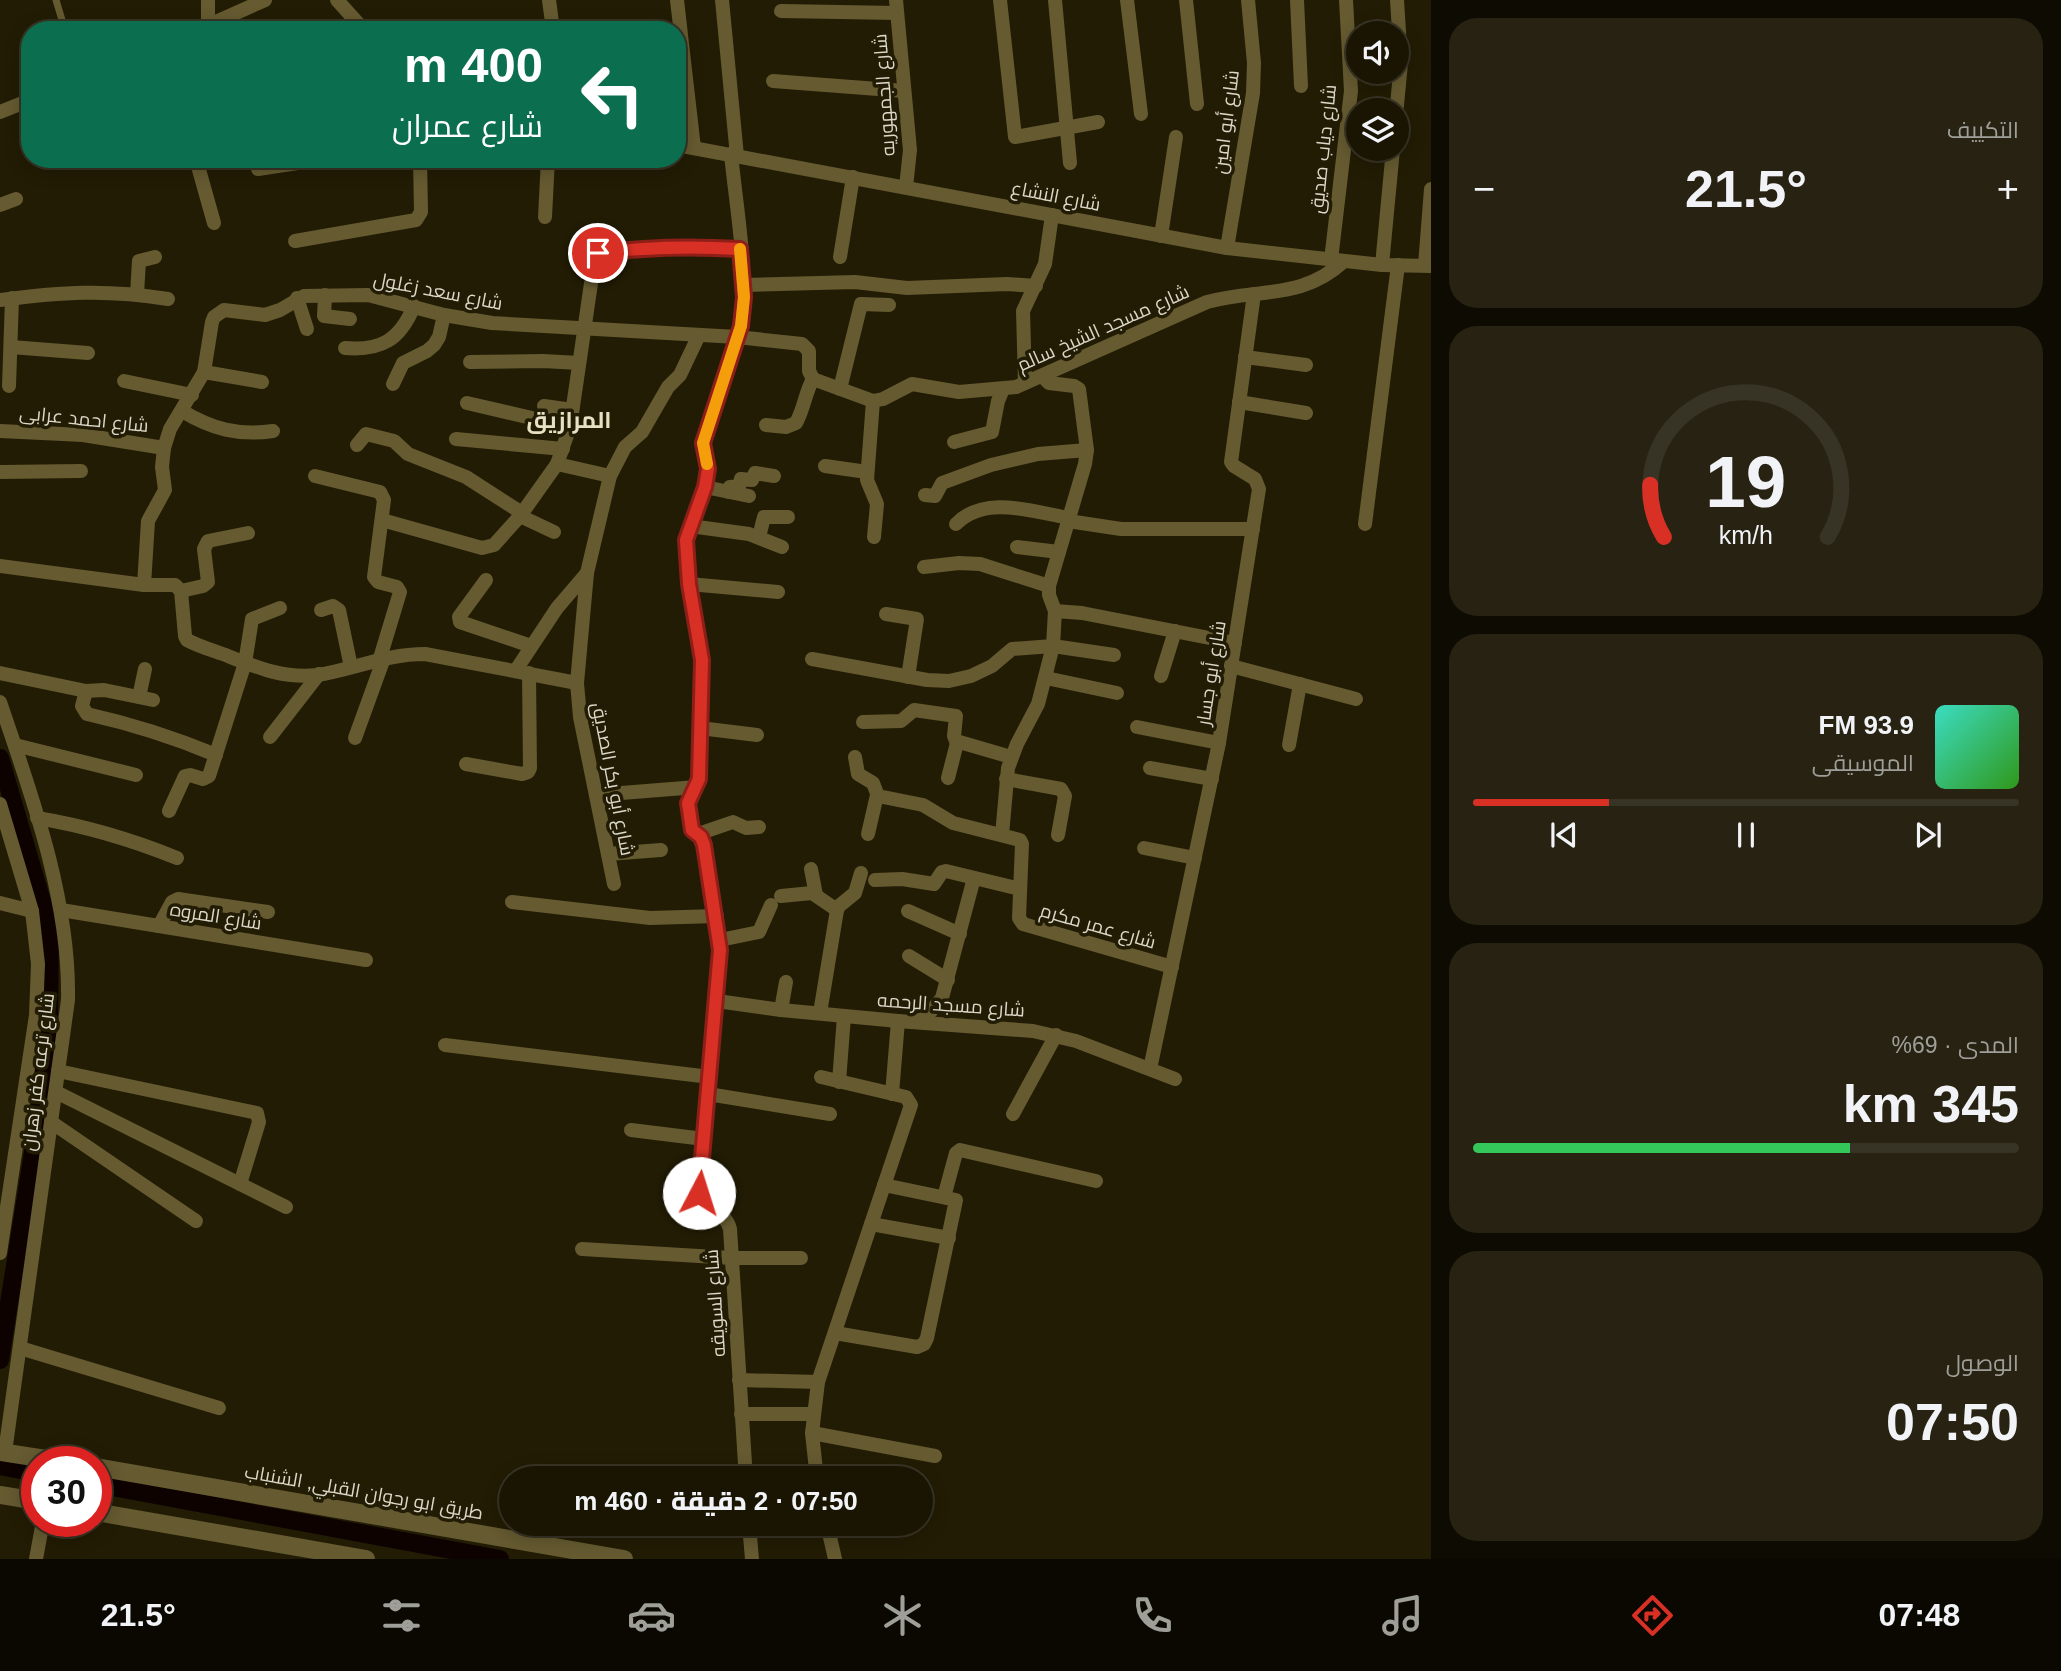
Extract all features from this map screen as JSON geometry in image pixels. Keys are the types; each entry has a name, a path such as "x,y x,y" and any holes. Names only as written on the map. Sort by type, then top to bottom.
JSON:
{"street":[{"path":"204,21 208,0"},
{"path":"218,21 265,0"},
{"path":"337,0 356,21"},
{"path":"549,0 552,21"},
{"path":"677,0 678,21"},
{"name":"شارع السويقه","path":"722,0 743,311 703,443 708,469 705,487 690,526 686,555 702,660 699,779 688,803 691,827 704,845 720,940 699,1193 704,1205 720,1213 728,1223 745,1466"},
{"path":"1000,0 1014,136 1018,138 1098,122"},
{"path":"1055,0 1070,163"},
{"path":"1127,0 1141,114"},
{"path":"1186,0 1197,104"},
{"name":"شارع أبو امين","path":"1227,248 1252,93 1254,64 1248,0"},
{"path":"1297,0 1301,86"},
{"name":"شارع دياب صديق","path":"1338,261 1351,91 1346,0"},
{"path":"1397,0 1402,63 1398,98"},
{"path":"781,11 897,6"},
{"name":"شارع الجمهوريه","path":"897,6 910,150 906,187"},
{"path":"773,81 904,90"},
{"path":"686,85 694,148"},
{"path":"0,113 21,104"},
{"path":"1161,236 1176,137"},
{"name":"شارع النشاع","path":"686,147 1227,248 1382,265 1428,265"},
{"path":"1382,265 1392,161"},
{"path":"199,168 214,223"},
{"path":"258,169 265,168"},
{"path":"295,241 416,220 421,212 421,168"},
{"path":"545,217 548,168"},
{"path":"840,257 853,177"},
{"path":"1428,265 1431,189"},
{"path":"0,205 16,199"},
{"path":"1025,383 1023,311 1045,264 1052,215"},
{"path":"382,520 482,548 488,549 494,545 521,514 557,464 564,449 570,427 594,258 598,253 646,247 740,249"},
{"path":"137,294 138,262 143,258 155,257"},
{"name":"شارع مسجد الشيخ سالم","path":"873,401 883,399 912,384 959,392 1003,389 1025,383 1207,302 1230,296 1298,289 1331,273 1338,261"},
{"path":"1365,524 1398,265"},
{"path":"743,285 855,282 915,288 1007,284 1036,286"},
{"path":"9,386 11,347 6,299 96,291 168,299"},
{"name":"شارع أبو جسار","path":"1150,1069 1219,743 1259,485 1253,477 1231,462 1254,294"},
{"path":"325,295 325,317 350,319"},
{"name":"شارع سعد زغلول","path":"144,584 148,521 164,490 164,448 170,429 204,372 212,322 218,313 229,309 265,315 280,310 297,298 369,295 444,315 492,324 737,337"},
{"path":"297,298 307,329"},
{"path":"840,389 861,304 889,305"},
{"path":"345,348 363,350 380,346 396,336 407,323 414,306"},
{"path":"393,384 403,363 434,345 439,337 444,315"},
{"name":"شارع أبو بكر الصديق","path":"614,884 580,717 577,682 587,573 610,476 625,447 642,432 668,387 680,375 699,335"},
{"path":"737,337 805,345 809,351 809,371 813,379 873,401 867,484 877,504 874,537"},
{"path":"11,347 88,352"},
{"path":"1245,357 1306,365"},
{"path":"470,362 579,363"},
{"path":"204,372 262,382"},
{"path":"1002,835 1006,779 1011,757 1038,704 1053,646 1055,611 1049,586 1086,464 1087,450 1079,389 1049,383 1042,376"},
{"path":"766,425 786,427 796,423 813,379"},
{"path":"124,381 191,394"},
{"path":"954,442 992,432 1003,389"},
{"path":"1239,402 1306,412"},
{"path":"467,403 570,427"},
{"path":"544,406 572,410"},
{"path":"182,411 207,425 234,433 273,431"},
{"name":"شارع احمد عرابى","path":"0,431 83,435 164,448"},
{"path":"357,445 366,434 394,441 408,454 466,477 521,514 554,532"},
{"path":"456,439 564,449"},
{"path":"925,495 935,496 942,483 991,465 1038,454 1087,450"},
{"path":"557,464 610,476"},
{"path":"825,466 867,472"},
{"path":"0,472 81,471"},
{"path":"729,492 731,486 739,485 741,479 752,480 755,472 774,476"},
{"path":"315,476 380,492 385,504 374,577 378,582 397,587 400,592 382,658 355,738"},
{"path":"705,487 749,496"},
{"path":"956,524 972,511 1022,508 1028,512 1121,529 1252,529"},
{"path":"759,537 764,517 788,517"},
{"path":"690,526 759,537 782,547"},
{"path":"181,591 203,586 208,582 204,549 208,541 247,533"},
{"path":"1017,547 1059,552"},
{"path":"924,567 959,563 980,565 1049,586"},
{"path":"0,566 144,584 173,584 181,591 187,640 281,674 318,674 403,654 425,654 577,682"},
{"path":"466,764 522,774 528,772 523,672 531,646 557,608 587,573"},
{"path":"486,580 459,617 460,622 531,646"},
{"path":"689,584 778,592"},
{"path":"321,610 335,607 339,610 351,667"},
{"path":"169,811 184,777 190,775 207,779 246,663 252,619 280,608"},
{"path":"1055,611 1082,613 1235,643"},
{"path":"886,614 917,619 908,677"},
{"path":"1161,676 1175,631"},
{"path":"812,659 908,677 949,681 971,676 992,666 1012,649 1053,646 1114,655"},
{"path":"1231,666 1356,699"},
{"path":"0,673 86,691 104,690 146,699 145,669"},
{"path":"270,737 318,674"},
{"path":"1046,678 1117,693"},
{"path":"1289,746 1300,684"},
{"path":"86,691 82,706 87,714 141,727 216,755"},
{"name":"شارع ترعه كفر زهران","path":"0,702 37,818 61,910 69,970 68,1000 56,1092 20,1348 2,1452"},
{"path":"863,722 901,721 914,710 956,716 954,736 957,743 948,778"},
{"path":"700,727 757,735"},
{"path":"1137,727 1219,743"},
{"path":"957,743 1011,757"},
{"path":"15,745 136,775"},
{"path":"855,757 858,774 873,783 877,795 868,834"},
{"path":"1150,768 1212,779"},
{"path":"1006,779 1059,788 1063,791 1065,796 1058,835"},
{"path":"597,795 697,787"},
{"path":"820,1013 837,910 868,877 934,884 946,871 1020,889 1021,842 1018,839 953,823 923,805 877,795"},
{"name":"شارع ترعه كفر زهران","path":"0,804 32,911 38,964 36,1016 0,1254"},
{"path":"37,818 97,830 177,858"},
{"path":"698,834 733,822 746,828 760,827"},
{"path":"1144,848 1195,858"},
{"path":"608,854 661,850"},
{"path":"811,869 816,895"},
{"path":"915,1022 936,1008 942,998 974,878"},
{"name":"شارع عمر مكرم","path":"1020,889 1019,916 1023,924 1172,967"},
{"path":"720,940 759,932 776,901 808,893 816,895 837,910"},
{"path":"159,926 172,902 178,899 268,912"},
{"path":"512,902 650,918 716,916"},
{"path":"0,903 32,911"},
{"name":"شارع المروه","path":"61,910 366,960"},
{"path":"908,911 960,934"},
{"path":"909,956 948,980"},
{"path":"781,1010 786,982"},
{"name":"شارع مسجد الرحمه","path":"717,1000 781,1010 1011,1028 1056,1035 1175,1079"},
{"path":"839,1082 844,1016"},
{"path":"892,1094 898,1021"},
{"path":"1013,1114 1056,1035"},
{"path":"445,1045 710,1077"},
{"path":"58,1071 257,1113 259,1122 240,1184"},
{"path":"816,1466 812,1433 818,1382 911,1105 906,1097 821,1077"},
{"path":"56,1092 286,1207"},
{"path":"708,1094 830,1114"},
{"path":"51,1122 196,1221"},
{"path":"631,1130 704,1139"},
{"path":"944,1196 956,1153 960,1150 1096,1181"},
{"path":"835,1333 916,1347 924,1344 927,1338 957,1202 944,1196 884,1185"},
{"path":"871,1224 949,1238"},
{"path":"582,1249 732,1258 801,1258"},
{"path":"20,1348 219,1408"},
{"path":"739,1380 818,1382"},
{"path":"741,1414 813,1414"},
{"path":"812,1433 935,1456"},
{"path":"2,1452 21,1455"},
{"name":"طريق ابو رجوان القبلي, الشنباب","path":"112,1471 624,1559"},
{"path":"0,1494 21,1498"},
{"path":"112,1515 366,1559"},
{"path":"751,1536 752,1559"},
{"path":"830,1536 835,1559"},
{"path":"36,1559 40,1537"}],"lane":[{"path":"56,0 62,21"}],"waterway":[{"path":"0,758 50,929 49,1023 39,1115 0,1360"},
{"path":"0,1466 21,1470"},
{"path":"112,1487 500,1559"}],"slow traffic":[{"path":"707,464 702,450 703,443 741,326 744,297 740,249"}],"district":[{"name":"المرازيق","path":"569,420"}],"route":[{"path":"598,253 646,247 740,249 744,297 741,326 703,443 702,450 708,469 705,487 686,540 689,584 702,660 699,779 688,803 692,830 701,837 704,845 720,940 699,1193"}]}
